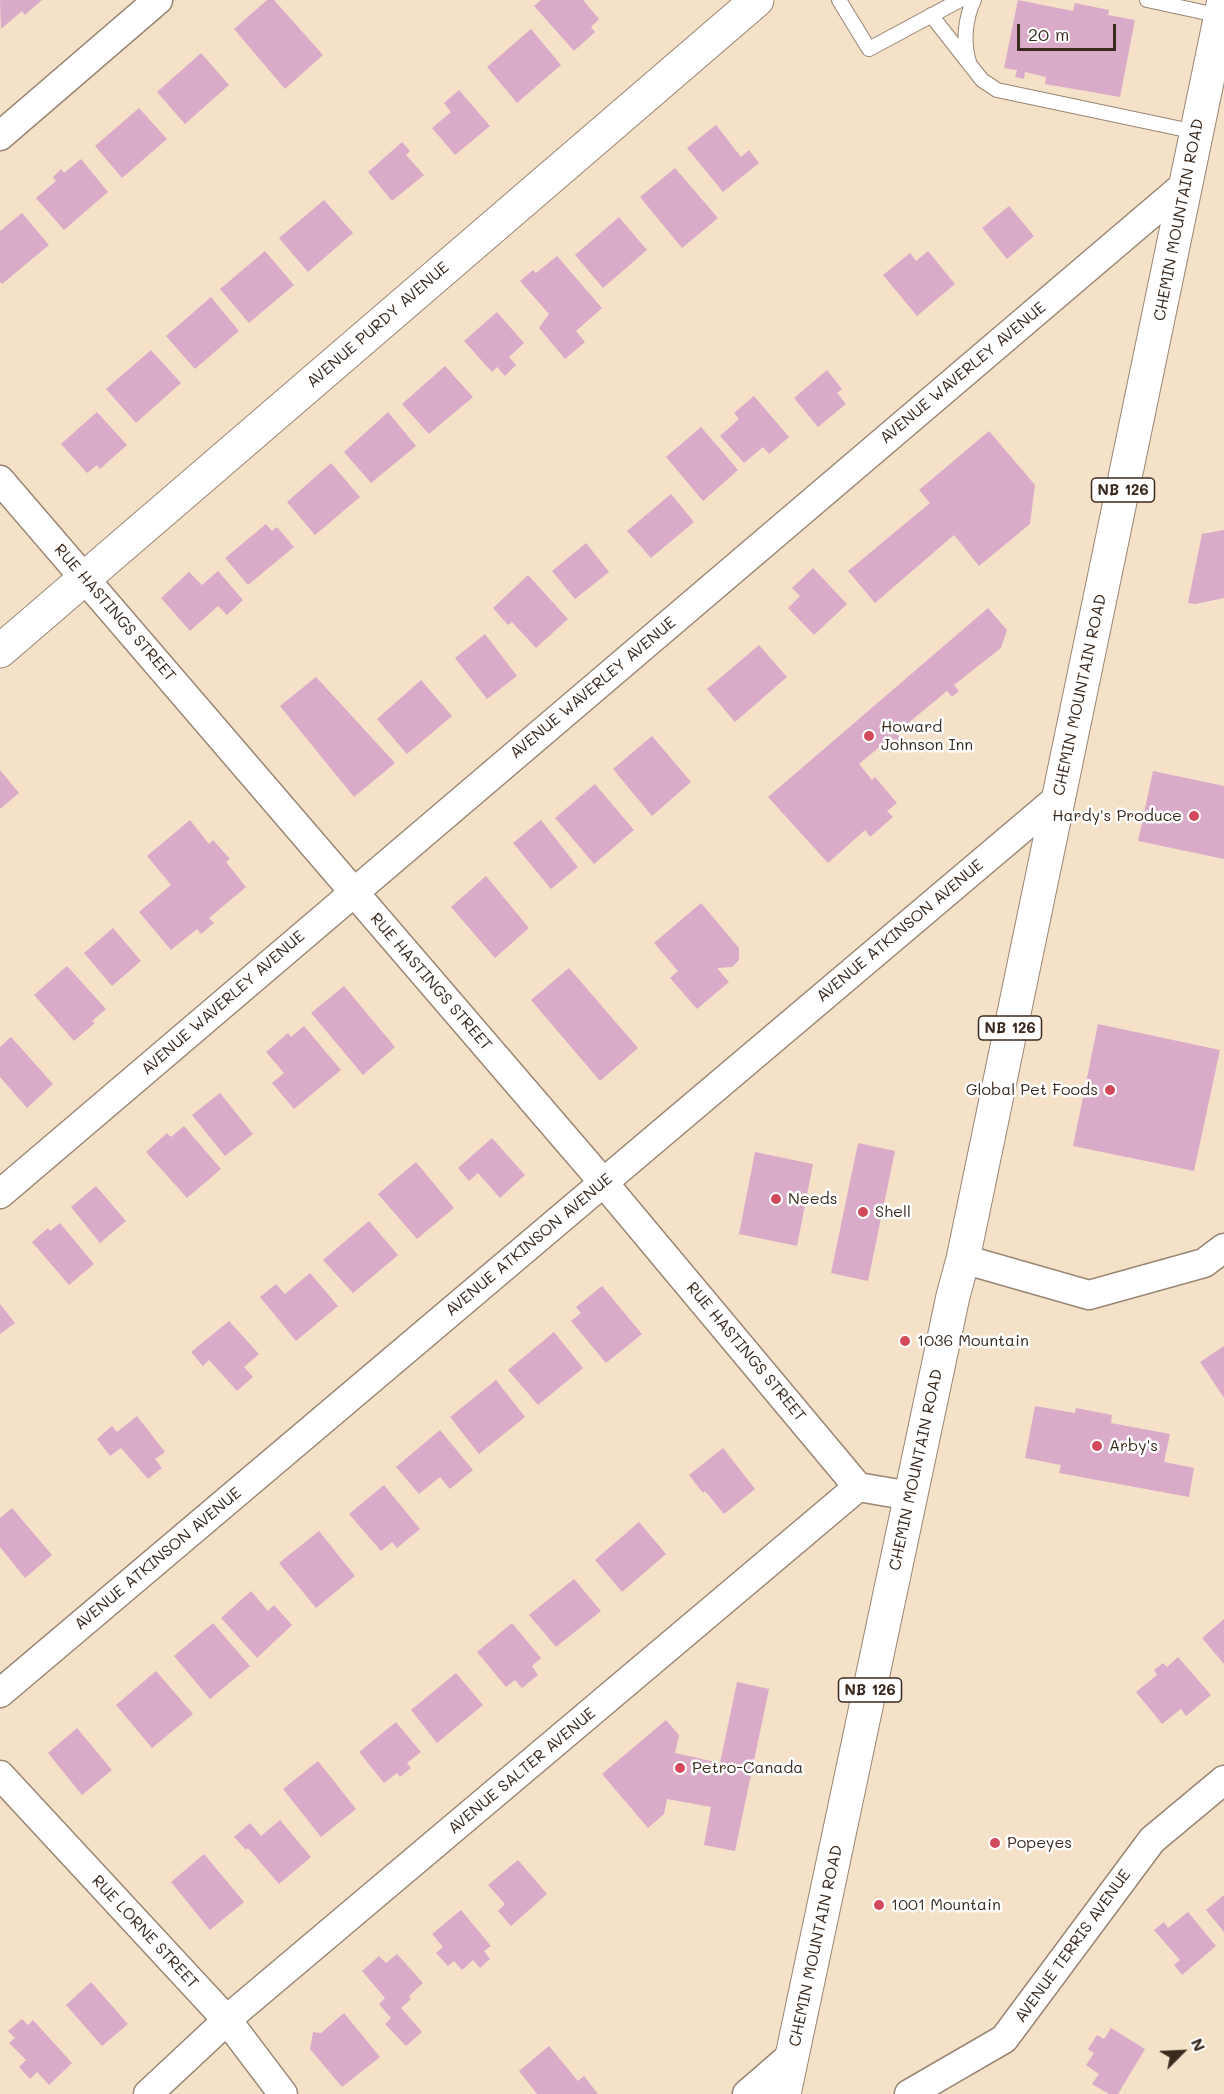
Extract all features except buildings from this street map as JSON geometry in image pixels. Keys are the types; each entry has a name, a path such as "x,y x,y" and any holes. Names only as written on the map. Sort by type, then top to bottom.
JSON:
{"main road":[{"name":"AVENUE PURDY AVENUE","path":"0,651 757,0"},
{"name":"CHEMIN MOUNTAIN ROAD","path":"784,2094 953,1296 963,1259 1222,8"}],"street":[{"path":"0,136 158,0"},
{"name":"AVENUE WAVERLEY AVENUE","path":"0,1194 1186,183"},
{"name":"RUE HASTINGS STREET","path":"0,480 603,1182 858,1486"},
{"name":"AVENUE ATKINSON AVENUE","path":"0,1693 1058,798"},
{"path":"963,1259 1089,1295 1204,1263 1224,1248"},
{"path":"858,1486 911,1496"},
{"name":"AVENUE SALTER AVENUE","path":"148,2094 227,2020 858,1486"},
{"name":"RUE LORNE STREET","path":"0,1775 227,2020 283,2094"},
{"name":"AVENUE TERRIS AVENUE","path":"909,2094 1004,2039 1152,1840 1224,1780"},
{"path":"747,2094 792,2055"}],"lane":[{"path":"839,0 869,49 960,0"},
{"path":"970,65 965,50 968,12 974,0"},
{"path":"1147,0 1222,8"},
{"path":"931,15 982,80 997,90 1196,132"}],"place":[{"name":"Howard Johnson Inn","path":"869,736"},
{"name":"Hardy's Produce","path":"1194,816"},
{"name":"Global Pet Foods","path":"1110,1090"},
{"name":"Needs","path":"776,1199"},
{"name":"Shell","path":"863,1212"},
{"name":"1036 Mountain","path":"905,1341"},
{"name":"Arby's","path":"1097,1446"},
{"name":"Petro-Canada","path":"680,1768"},
{"name":"Popeyes","path":"995,1843"},
{"name":"1001 Mountain","path":"879,1905"}]}
